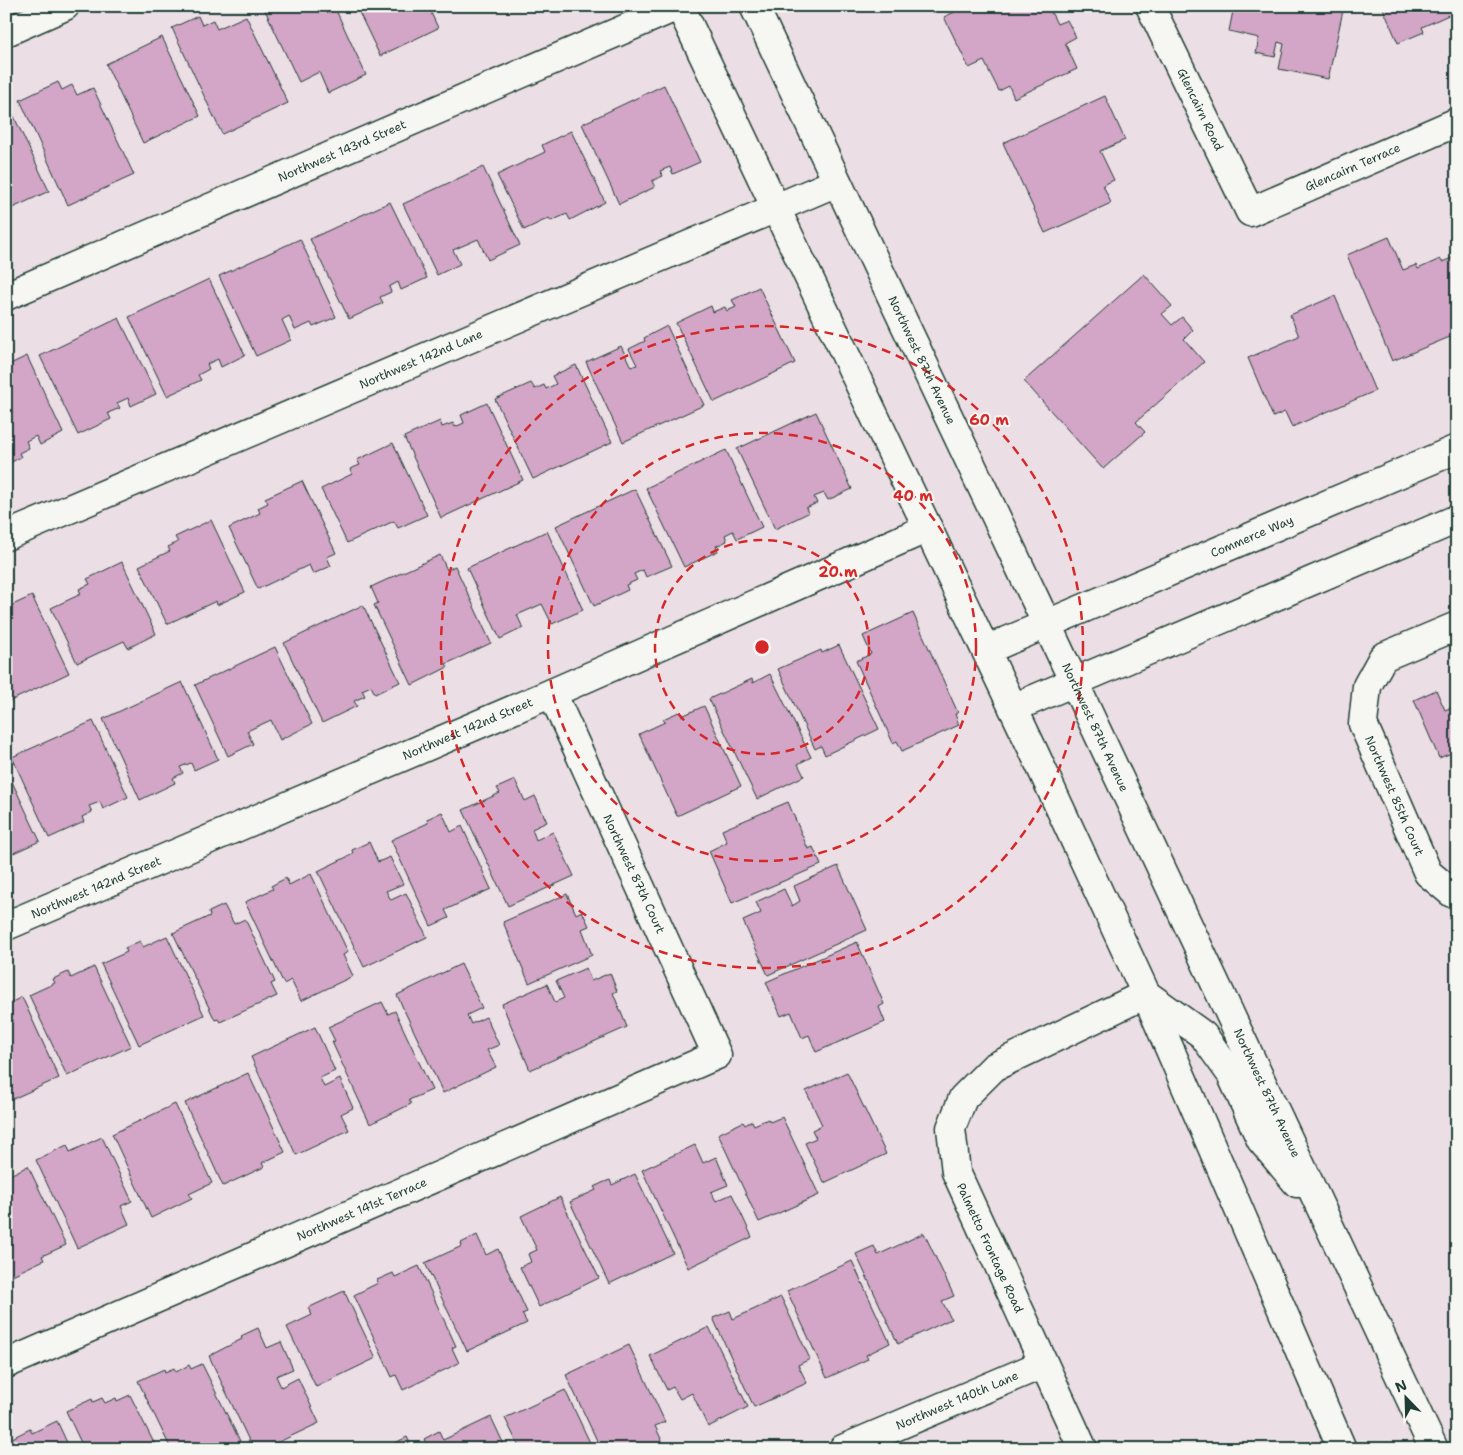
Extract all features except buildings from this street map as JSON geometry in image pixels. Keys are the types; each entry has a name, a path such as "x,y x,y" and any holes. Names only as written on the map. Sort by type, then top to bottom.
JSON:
{"street":[{"path":"6,32 65,6"},
{"path":"679,6 986,650 1146,994 1342,1449"},
{"name":"Northwest 143rd Street","path":"6,296 679,6"},
{"name":"Northwest 87th Avenue","path":"754,6 1434,1449"},
{"name":"Glencairn Road","path":"1150,6 1250,212"},
{"name":"Glencairn Terrace","path":"1250,212 1457,122"},
{"name":"Northwest 142nd Lane","path":"6,536 837,182"},
{"name":"Commerce Way","path":"986,650 1457,450"},
{"path":"1013,708 1457,519"},
{"name":"Northwest 142nd Street","path":"6,926 552,693 928,528"},
{"name":"Northwest 85th Court","path":"1455,893 1428,873 1363,724 1367,686 1383,657 1457,626"},
{"name":"Northwest 87th Court","path":"552,693 717,1055"},
{"path":"1146,994 1203,1035 1231,1074 1262,1140 1323,1215"},
{"name":"Palmetto Frontage Road","path":"1083,1449 956,1172 952,1128 963,1098 994,1067 1146,994"},
{"name":"Northwest 141st Terrace","path":"6,1364 717,1055"},
{"name":"Northwest 140th Lane","path":"843,1449 1043,1364"}]}
